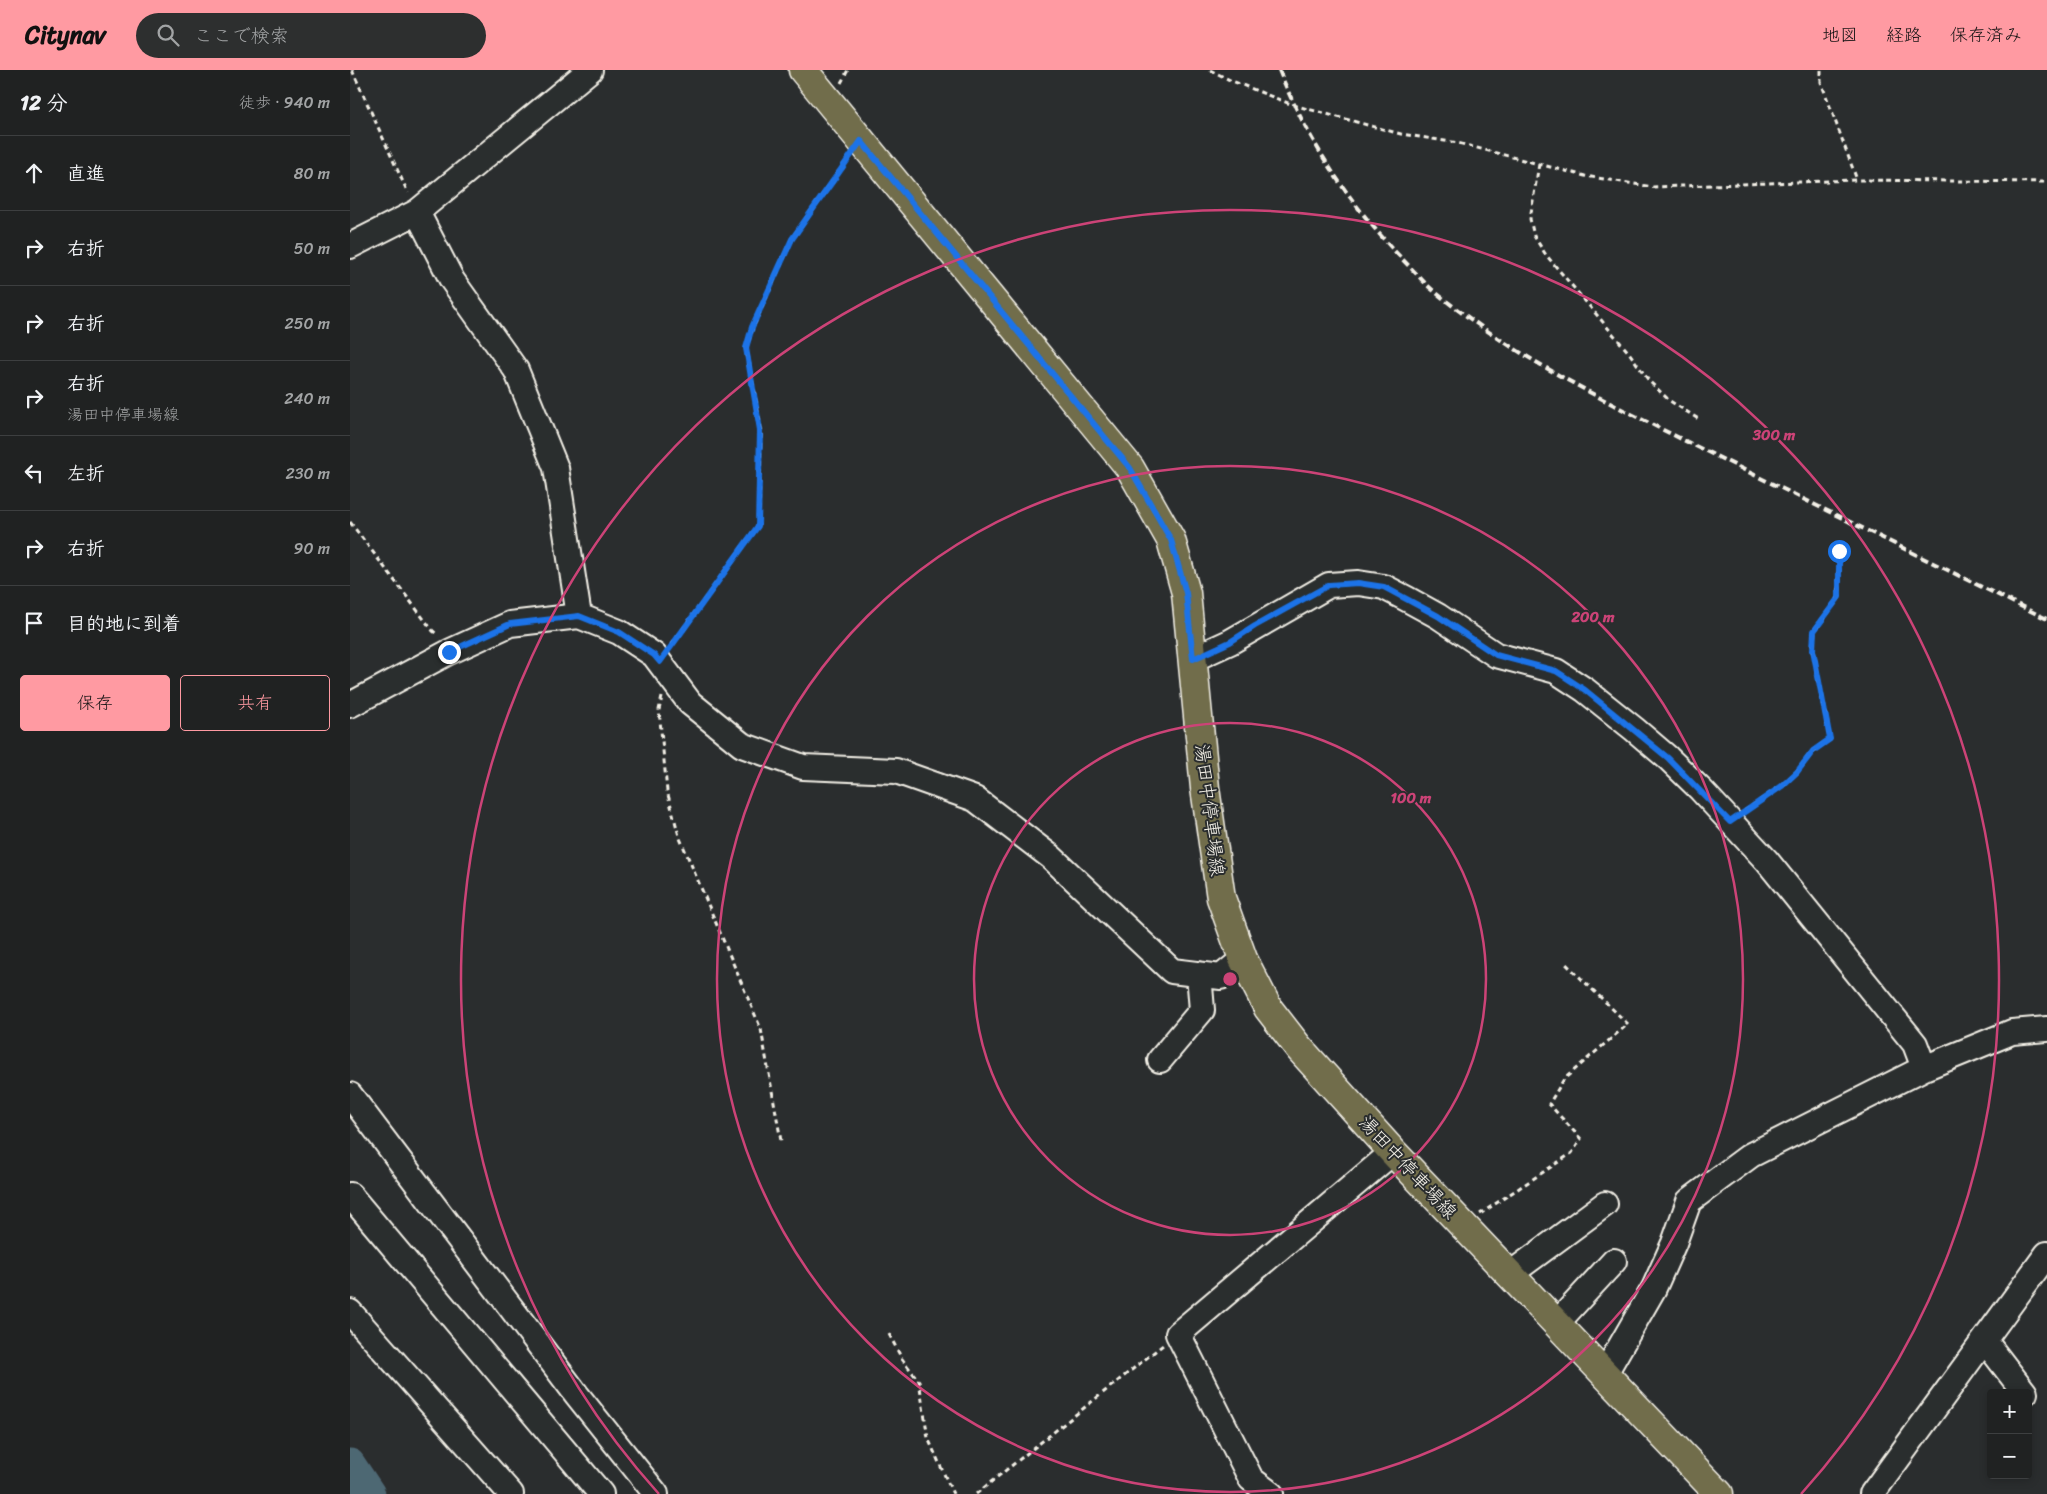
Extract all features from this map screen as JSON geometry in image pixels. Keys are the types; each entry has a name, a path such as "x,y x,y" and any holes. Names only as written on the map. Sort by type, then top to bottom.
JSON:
{"main road":[{"name":"湯田中停車場線","path":"803,70 1130,468 1171,540 1186,593 1204,788 1221,898 1242,959 1268,1008 1299,1048 1392,1152 1719,1494"}],"street":[{"path":"350,246 366,240 417,212 590,70"},
{"path":"417,212 452,280 516,370 556,468 579,616"},
{"path":"1193,659 1230,642 1329,585 1358,583 1384,587 1438,616 1496,655 1556,671 1585,690 1668,758 1767,861 1915,1044 1924,1068"},
{"path":"350,705 449,652 510,624 579,616 619,632 654,655 690,703 742,745 803,767 896,771 975,799 1051,858 1172,971 1220,977 1242,959"},
{"path":"1160,1060 1202,1010 1199,974"},
{"path":"1604,1374 1654,1288 1674,1243 1689,1201 1751,1155 1924,1068 2012,1032 2047,1029"},
{"path":"350,1094 577,1395 656,1494"},
{"path":"1271,1494 1250,1479 1178,1334 1392,1152"},
{"path":"350,1195 601,1494"},
{"path":"1509,1275 1605,1204"},
{"path":"1872,1494 2047,1254"},
{"path":"1556,1324 1614,1261"},
{"path":"350,1312 511,1494"},
{"path":"1985,1341 2022,1389"}],"path":[{"path":"352,70 417,212"},
{"path":"1210,70 1232,81 1293,105 1401,134 1458,144 1585,176 1653,187 1857,180 2047,182"},
{"path":"1821,70 1820,82 1857,180"},
{"path":"781,1142 761,1028 679,836 667,791 659,710 663,667 758,526 760,430 746,348 752,327 792,239 861,141"},
{"path":"1539,164 1530,219 1534,236 1546,255 1630,354 1649,381 1670,401 1700,420"},
{"path":"350,522 433,631 442,638 449,652"},
{"path":"1730,822 1782,786 1797,772 1813,751 1830,739 1813,650 1814,631 1839,597 1839,551"},
{"path":"1463,1226 1572,1153 1582,1140 1549,1104 1564,1079 1628,1024 1564,962"},
{"path":"889,1334 902,1360 919,1381 928,1438 953,1494"},
{"path":"976,1494 1178,1334"}],"waterway":[{"path":"350,1464 370,1494"}],"railway":[{"path":"1279,70 1304,123 1333,173 1350,197 1387,243 1423,281 1467,317 1537,363 1611,404 2047,619"}],"route":[{"path":"449,652 510,624 579,616 619,632 654,655 660,662 758,526 760,430 746,348 752,327 792,239 861,141 1130,468 1171,540 1186,593 1193,659 1230,642 1329,585 1358,583 1384,587 1438,616 1496,655 1556,671 1585,690 1668,758 1730,822 1782,786 1797,772 1813,751 1830,739 1813,650 1814,631 1839,597 1839,551"}]}
